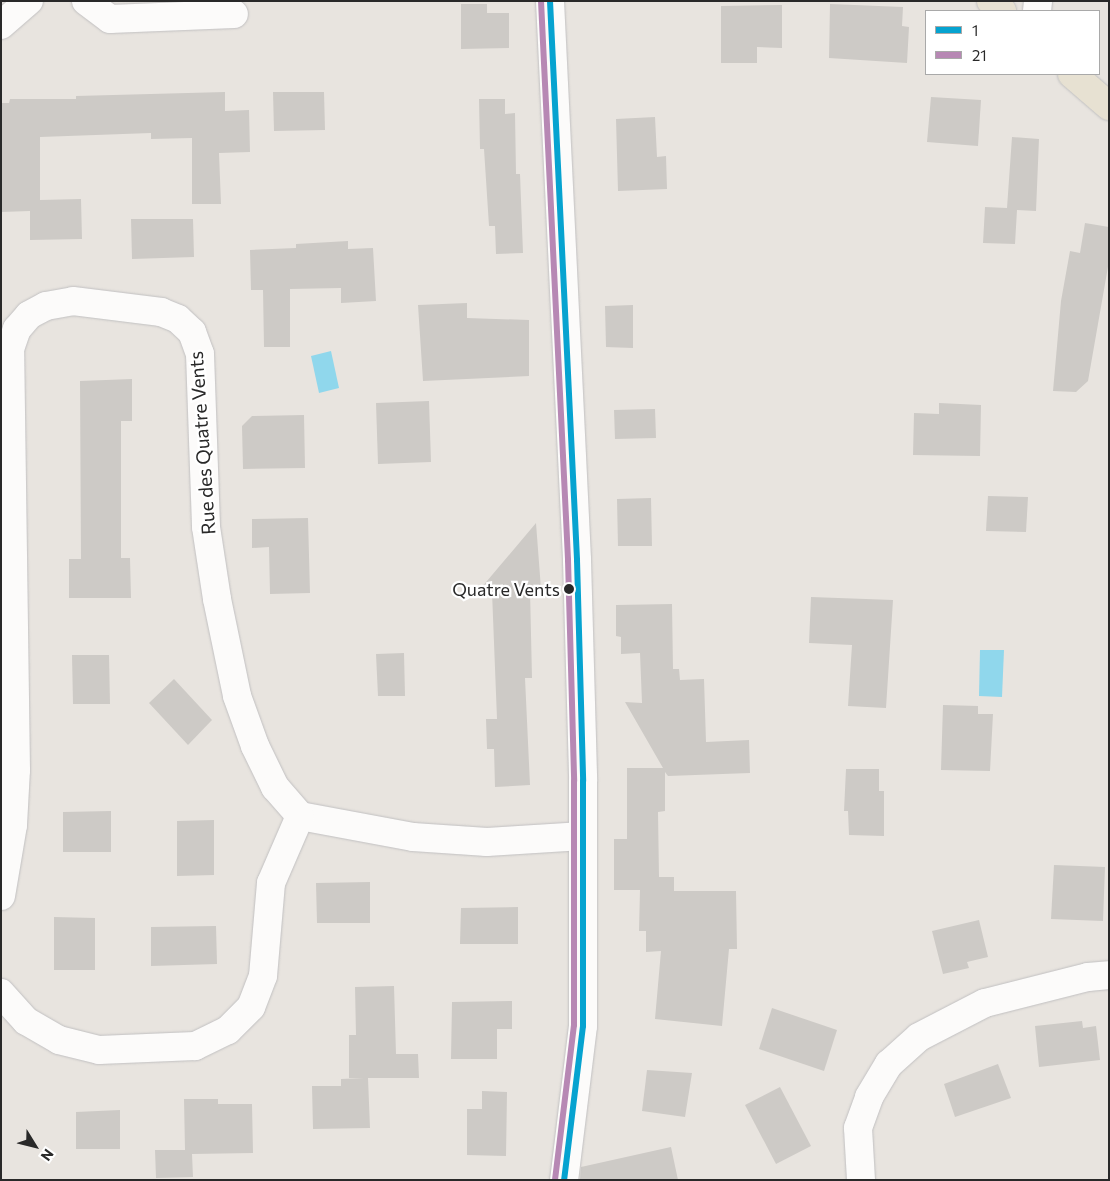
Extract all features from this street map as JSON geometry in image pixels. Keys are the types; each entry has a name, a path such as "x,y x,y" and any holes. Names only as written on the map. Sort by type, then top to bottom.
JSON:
{"main road":[{"path":"991,1 1001,10"},
{"path":"1073,75 1109,106"}],"street":[{"path":"1,25 29,1"},
{"path":"86,1 110,19 234,14"},
{"path":"550,1 577,560 583,836 583,1026 564,1180"},
{"name":"Rue des Quatre Vents","path":"1,896 13,825 16,770 10,349 17,328 29,315 46,306 73,301 162,312 178,319 192,332 200,354 206,527 216,599 237,696 255,746 275,787 300,816"},
{"path":"1,993 26,1022 59,1040 99,1050 195,1046 228,1030 251,1007 263,976 271,882 300,816 413,837 487,842 583,836"},
{"path":"861,1180 858,1128 869,1097 889,1064 919,1037 985,1003 1078,979 1109,975"}],"water":[{"path":"331,351 339,388 319,393 311,356"},
{"path":"980,650 1004,650 1002,697 979,696"}],"building":[{"path":"461,4 487,4 487,13 509,13 509,48 461,49"},
{"path":"830,4 903,7 902,26 909,27 907,63 829,58"},
{"path":"782,5 782,48 757,47 757,63 721,63 721,6"},
{"path":"225,92 225,111 249,110 250,152 219,153 221,204 192,204 192,138 151,139 151,133 40,137 40,200 81,199 82,239 30,240 30,211 1,212 1,103 9,103 10,99 76,99 76,96"},
{"path":"273,92 324,92 325,130 274,131"},
{"path":"931,97 981,100 978,146 927,142"},
{"path":"479,99 505,99 505,114 515,113 516,174 520,174 523,253 496,254 495,226 489,226 484,149 480,149"},
{"path":"655,117 657,157 666,156 667,189 618,191 616,119"},
{"path":"1012,137 1039,139 1036,211 1017,210 1015,244 983,243 985,207 1007,208"},
{"path":"131,219 193,219 194,257 132,259"},
{"path":"1085,223 1109,227 1109,261 1088,381 1076,392 1053,391 1061,301 1070,251 1080,253"},
{"path":"348,241 348,249 373,248 376,301 341,303 341,288 290,289 290,347 264,347 263,290 251,290 250,250 296,248 296,244"},
{"path":"467,303 467,318 529,320 529,376 423,381 418,305"},
{"path":"633,305 633,348 606,347 605,306"},
{"path":"132,379 132,421 121,421 121,558 130,558 131,598 69,598 69,559 81,559 80,381"},
{"path":"429,401 431,462 378,464 376,403"},
{"path":"939,403 981,405 980,456 913,455 914,413 939,414"},
{"path":"655,409 656,438 615,439 614,410"},
{"path":"304,415 305,468 243,469 242,426 252,416"},
{"path":"988,496 1028,497 1026,532 986,531"},
{"path":"651,498 652,546 618,546 617,499"},
{"path":"308,518 310,593 270,594 269,547 252,548 252,519"},
{"path":"536,523 541,589 530,590 532,678 525,678 530,785 495,787 494,749 487,749 486,719 497,719 492,592 476,594"},
{"path":"811,597 893,600 886,708 848,706 852,645 809,643"},
{"path":"672,604 673,669 679,669 680,680 704,679 706,742 749,740 750,773 668,776 665,772 665,811 658,812 659,877 674,877 674,891 736,891 737,949 729,949 722,1026 655,1019 661,951 646,952 646,931 639,931 640,890 614,890 614,839 627,839 627,768 663,768 625,702 642,703 640,653 621,654 621,637 616,636 616,605"},
{"path":"404,653 405,696 378,696 376,654"},
{"path":"72,655 109,655 110,704 73,704"},
{"path":"174,679 212,720 188,745 149,703"},
{"path":"943,705 978,706 978,714 993,714 990,771 941,770"},
{"path":"846,769 879,769 879,791 884,791 884,836 849,835 848,811 844,811"},
{"path":"111,811 111,852 63,852 63,812"},
{"path":"214,820 214,875 177,876 177,821"},
{"path":"1054,865 1105,867 1103,921 1051,919"},
{"path":"370,882 370,923 317,923 316,883"},
{"path":"518,907 518,944 460,944 461,908"},
{"path":"54,917 95,918 95,970 54,970"},
{"path":"979,920 988,957 967,962 969,968 943,974 932,931"},
{"path":"216,926 217,964 151,966 151,927"},
{"path":"394,986 396,1054 418,1054 419,1078 368,1078 370,1128 313,1129 312,1086 341,1086 341,1079 364,1078 349,1078 349,1035 356,1035 355,987"},
{"path":"512,1001 512,1029 497,1029 497,1059 451,1059 452,1002"},
{"path":"772,1008 837,1030 824,1071 759,1049"},
{"path":"1082,1021 1083,1028 1096,1026 1100,1060 1039,1067 1035,1026"},
{"path":"998,1064 1011,1098 955,1117 944,1084"},
{"path":"647,1070 692,1073 685,1117 642,1111"},
{"path":"780,1087 811,1146 776,1164 745,1105"},
{"path":"482,1091 507,1092 506,1156 467,1155 467,1109 482,1109"},
{"path":"184,1099 218,1099 218,1104 252,1104 253,1153 192,1154 193,1177 156,1178 155,1150 185,1150"},
{"path":"120,1110 120,1149 76,1149 76,1112"},
{"path":"671,1147 678,1180 580,1180 581,1167"}],"transit line":[{"name":"21","path":"541,1 568,560 574,781 574,1025 555,1179"},
{"name":"1","path":"550,1 577,560 583,781 583,1026 564,1180"}],"place":[{"name":"Quatre Vents","path":"569,589"}]}
